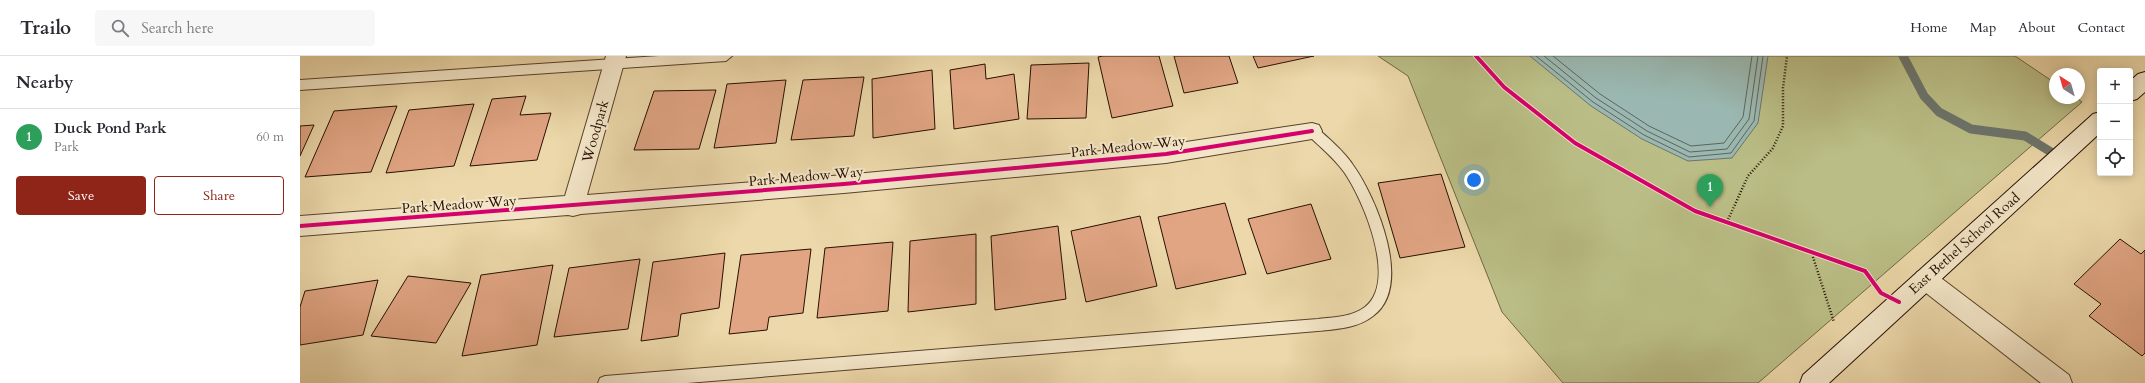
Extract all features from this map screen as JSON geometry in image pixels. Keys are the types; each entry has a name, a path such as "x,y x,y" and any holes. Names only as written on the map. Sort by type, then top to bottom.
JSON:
{"street":[{"name":"Woodpark","path":"573,206 615,59"},
{"path":"2133,90 2145,80"},
{"name":"East Bethel School Road","path":"1812,383 2097,123"},
{"name":"Park Meadow Way","path":"300,226 844,184 1166,154 1312,131"},
{"path":"1925,279 2060,383"}],"lane":[{"path":"300,85 615,59 726,56"},
{"path":"605,383 1310,326 1354,320 1370,311 1382,292 1385,265 1376,229 1357,184 1348,167 1312,131"}],"path":[{"path":"1476,56 1504,87 1575,143 1695,211 1865,272 1875,286"},
{"path":"1727,222 1748,176 1773,148 1783,126 1783,88 1787,56"},
{"path":"1811,253 1834,322"}],"green space":[{"path":"1378,56 2015,56 2049,79 2049,104 2080,104 1758,383 1563,383 1502,312 1408,76"}],"water":[{"path":"1530,56 1768,56 1758,123 1732,158 1688,161 1642,139 1591,106"}],"building":[{"path":"1159,56 1173,106 1112,118 1098,57"},
{"path":"1174,56 1229,56 1238,83 1184,93"},
{"path":"1253,56 1314,56 1258,68"},
{"path":"1089,63 1086,118 1027,119 1031,65"},
{"path":"985,64 986,79 1014,74 1019,119 954,129 950,70"},
{"path":"932,70 935,129 873,138 872,79"},
{"path":"864,77 854,136 791,140 803,80"},
{"path":"786,80 776,143 714,148 727,84"},
{"path":"716,90 699,149 634,150 654,91"},
{"path":"526,96 520,115 551,113 537,160 470,166 492,99"},
{"path":"474,104 454,166 386,173 409,110"},
{"path":"397,106 371,172 305,177 334,111"},
{"path":"314,125 300,156 300,126"},
{"path":"1441,174 1465,247 1400,258 1378,183"},
{"path":"1225,203 1246,274 1176,289 1158,217"},
{"path":"1311,204 1331,259 1267,274 1248,219"},
{"path":"1140,216 1157,286 1086,302 1071,231"},
{"path":"1058,226 1066,299 995,310 991,236"},
{"path":"976,234 976,304 908,312 910,241"},
{"path":"2120,239 2141,254 2145,250 2145,353 2142,356 2089,316 2101,304 2074,284"},
{"path":"893,242 888,311 817,318 825,248"},
{"path":"811,249 803,313 769,317 767,330 729,334 741,255"},
{"path":"725,253 719,308 681,314 678,336 641,341 653,262"},
{"path":"640,259 628,329 554,337 569,268"},
{"path":"553,265 537,345 462,356 481,275"},
{"path":"408,276 471,283 436,343 371,336"},
{"path":"378,280 363,335 300,345 300,307 305,291"}],"waterway":[{"path":"1903,56 1924,96 1939,112 1971,129 2025,136 2059,157"}],"cycle path":[{"path":"1476,56 1504,87 1575,143 1695,211 1865,271 1881,293 1899,302"},
{"path":"300,226 844,184 1166,154 1312,131"}],"place":[{"name":"Duck Pond Park","path":"1710,207"}]}
